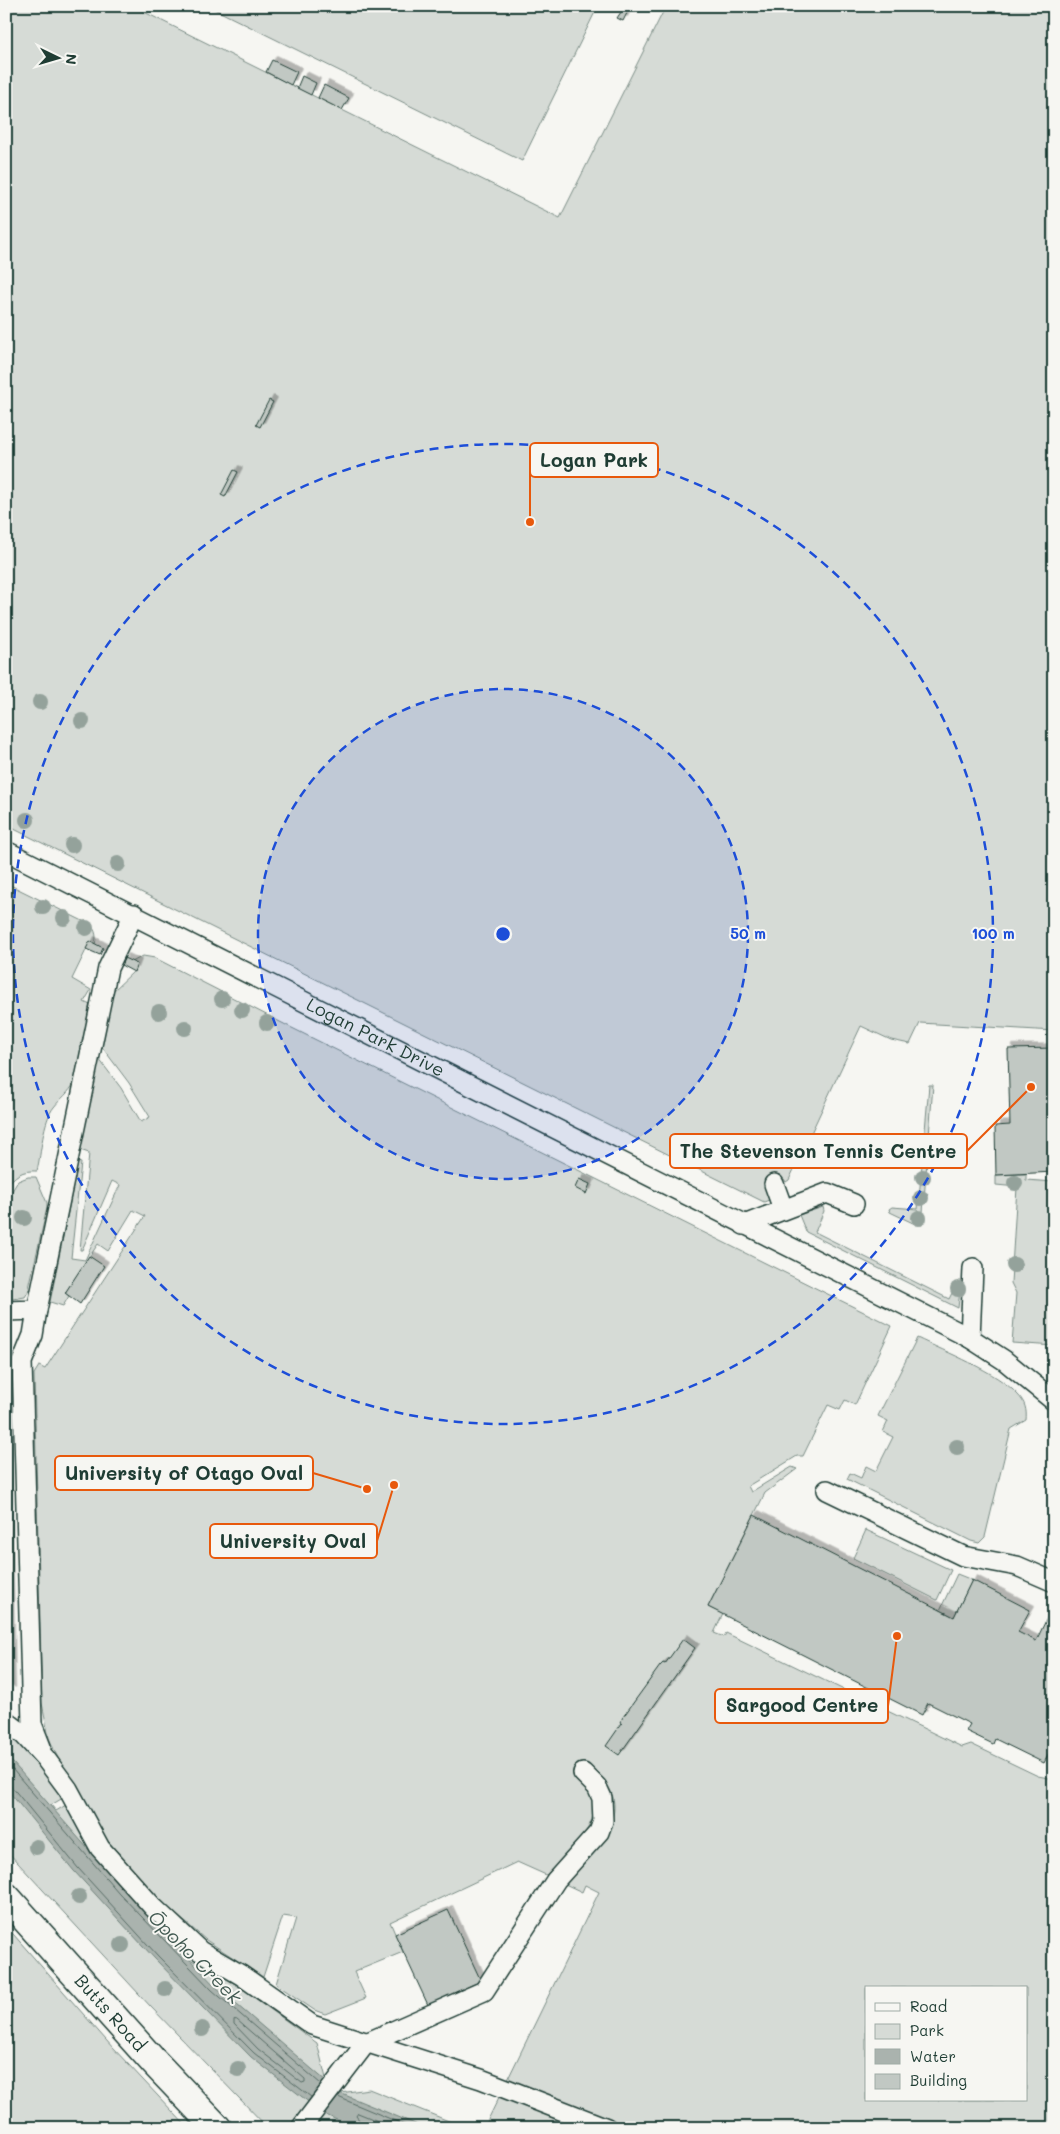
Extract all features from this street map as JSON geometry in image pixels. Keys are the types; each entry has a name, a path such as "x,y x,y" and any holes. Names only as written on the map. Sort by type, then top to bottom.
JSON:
{"street":[{"name":"Butts Road","path":"6,1897 153,2061 217,2128"}],"lane":[{"name":"Logan Park Drive","path":"6,850 970,1338 1011,1365 1054,1401"},
{"path":"45,1758 32,1724 22,1362 33,1335 108,968 134,914"},
{"path":"774,1184 783,1209"},
{"path":"744,1224 827,1193 854,1204"},
{"path":"970,1338 973,1268"},
{"path":"6,1311 37,1310"},
{"path":"827,1490 963,1556 1017,1566 1054,1582"},
{"path":"6,1721 24,1735 45,1758 68,1789 100,1848 153,1907 200,1950 241,1975 312,2025 481,2079 607,2128"},
{"path":"301,2128 366,2043 484,1991 556,1880 599,1832 603,1821 602,1798 594,1783 583,1772"}],"green space":[{"path":"6,6 132,6 560,218 666,6 1054,6 1054,1031 920,1023 910,1044 891,1040 861,1026 789,1180 786,1182 784,1179 765,1188 769,1200 764,1202 6,825"},
{"path":"208,6 598,6 522,161"},
{"path":"6,883 91,925 96,936 95,944 90,942 72,979 91,990 84,1002 90,1005 74,1083 50,1113 47,1120 37,1171 27,1171 19,1174 6,1187"},
{"path":"143,956 155,958 892,1326 855,1405 845,1400 840,1410 828,1405 803,1456 797,1456 748,1486 751,1492 792,1467 797,1469 765,1493 708,1607 723,1614 714,1633 724,1637 726,1633 962,1747 971,1744 1038,1776 1054,1779 1054,2128 484,2128 599,1892 585,1885 582,1892 565,1884 601,1842 610,1826 614,1811 613,1796 604,1781 588,1766 577,1781 588,1791 593,1802 593,1814 589,1826 573,1848 546,1875 517,1862 390,1922 403,1952 354,1972 366,1998 325,2014 314,2010 276,1984 296,1918 283,1916 263,1977 206,1940 163,1903 107,1840 92,1819 56,1754 49,1738 42,1703 34,1374 39,1366 45,1369 145,1216 133,1210 108,1251 98,1244 65,1293 69,1296 63,1306 50,1302 78,1162 81,1163 71,1258 85,1260 120,1185 112,1181 82,1250 80,1250 89,1153 80,1150 99,1059 121,1088 141,1122 150,1117 129,1083 102,1047 113,991 134,971 137,964 132,962"},
{"path":"929,1085 933,1085 922,1225 915,1224 890,1212 889,1209 892,1207 918,1209"},
{"path":"1026,1174 1026,1180 1054,1182 1054,1346 1012,1343 1016,1293 1011,1283 1017,1187 996,1185 996,1175"},
{"path":"28,1177 36,1177 47,1203 47,1208 28,1292 25,1297 6,1300 6,1201 18,1181"},
{"path":"823,1207 824,1211 815,1232 949,1299 958,1281 961,1281 958,1308 806,1232 799,1215"},
{"path":"917,1338 998,1378 1018,1395 1025,1406 1026,1420 1011,1429 985,1537 979,1543 971,1541 847,1479 850,1473 861,1478 866,1466 876,1471 893,1437 883,1432 888,1421 878,1416"},
{"path":"866,1530 951,1570 937,1600 853,1558"},
{"path":"957,1574 972,1580 954,1617 940,1610"},
{"path":"6,1731 41,1765 63,1798 51,1805 56,1811 66,1805 92,1853 123,1889 188,1958 237,1985 317,2043 327,2082 340,2093 369,2089 466,2128 268,2128 151,2007 6,1850"},
{"path":"6,1926 113,2048 188,2128 6,2128"}],"water":[{"path":"6,1755 123,1889 216,1987 340,2093 425,2128 354,2128 324,2114 251,2057 155,1959 74,1871 6,1788"}],"building":[{"path":"623,9 628,11 623,21 617,18"},
{"path":"272,60 297,72 291,85 266,72"},
{"path":"302,76 316,83 311,95 297,88"},
{"path":"324,85 349,98 342,110 318,98"},
{"path":"269,400 273,402 260,427 256,425"},
{"path":"234,470 238,472 225,497 221,495"},
{"path":"90,941 103,948 100,955 86,949"},
{"path":"124,958 137,964 134,972 121,965"},
{"path":"1054,1048 1054,1172 996,1175 995,1126 1010,1125 1008,1049"},
{"path":"579,1179 590,1184 586,1194 575,1188"},
{"path":"89,1256 104,1266 80,1304 65,1293"},
{"path":"6,1436 11,1692 6,1688"},
{"path":"754,1515 954,1617 972,1580 1030,1610 1018,1632 1036,1641 1050,1612 1054,1614 1054,1744 1044,1763 995,1739 993,1744 966,1731 970,1724 928,1703 922,1715 708,1607"},
{"path":"683,1639 695,1648 619,1755 606,1746 622,1723 620,1722 623,1717 660,1666 663,1663 665,1664"},
{"path":"448,1910 481,1981 428,2005 395,1934"}],"place":[{"name":"Logan Park","path":"530,522"},
{"name":"The Stevenson Tennis Centre","path":"1031,1087"},
{"name":"University Oval","path":"394,1485"},
{"name":"University of Otago Oval","path":"367,1489"},
{"name":"Sargood Centre","path":"897,1636"}],"water label":[{"name":"Ōpoho Creek","path":"195,1957"}]}
